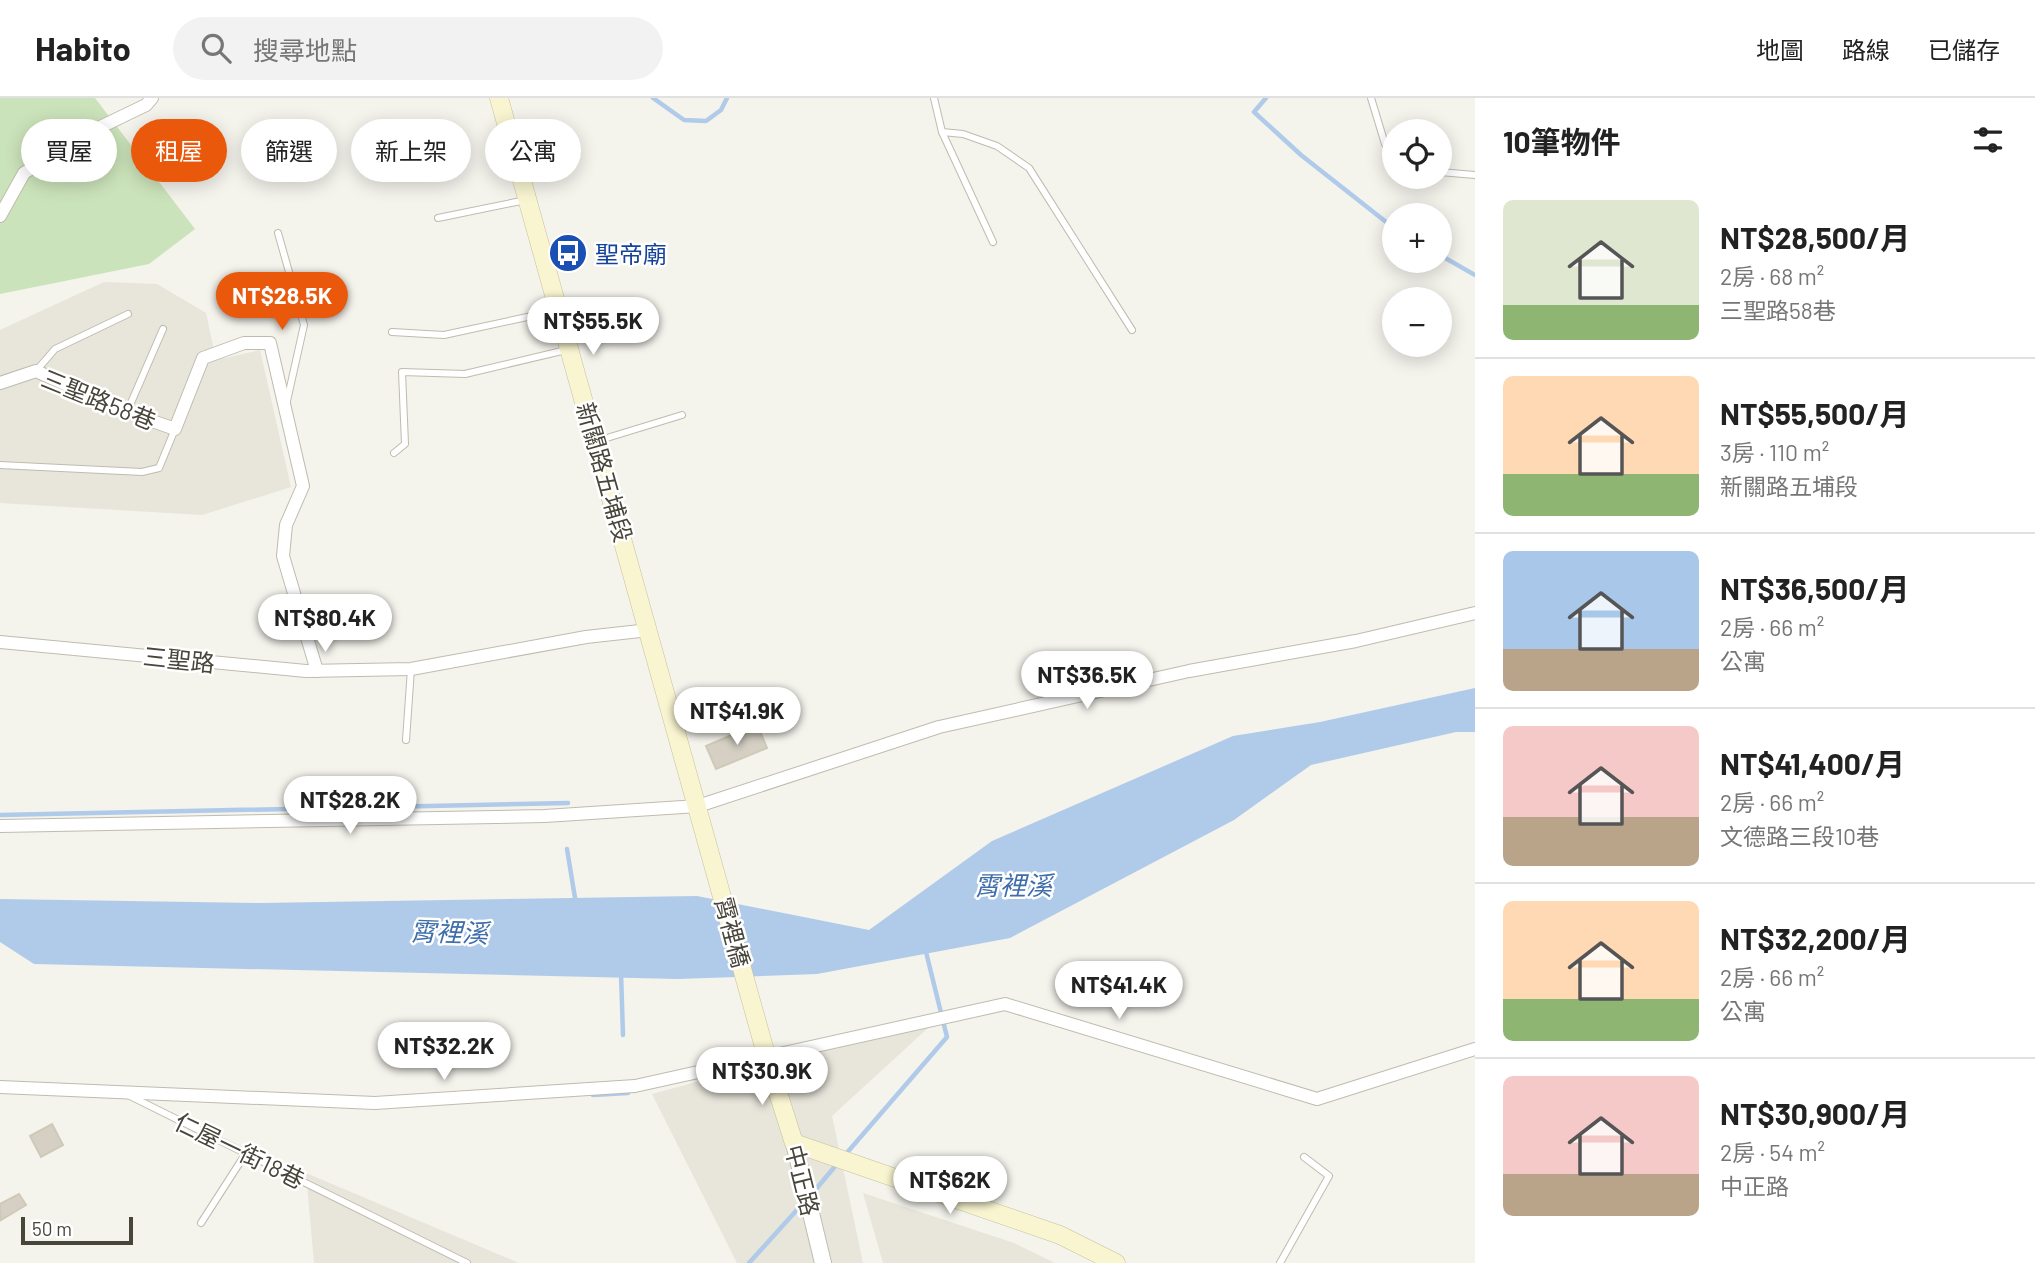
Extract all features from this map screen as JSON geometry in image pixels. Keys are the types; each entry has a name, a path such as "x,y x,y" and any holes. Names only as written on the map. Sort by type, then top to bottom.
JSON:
{"main road":[{"name":"新關路五埔段","path":"499,98 698,806"},
{"name":"霄裡橋","path":"698,806 767,1058"},
{"name":"中正路","path":"767,1058 794,1143"},
{"path":"794,1143 1060,1235 1116,1263"}],"street":[{"path":"0,216 23,173 78,139 146,105 152,98"},
{"name":"三聖路58巷","path":"0,383 36,371 127,412 175,429 203,358 244,343 270,343 303,486 286,525 284,556 317,671"},
{"path":"0,826 545,816 698,806 939,727 1189,671 1356,641 1475,613"},
{"name":"三聖路","path":"0,642 317,671 411,669 586,637 649,630"},
{"path":"120,1091 375,1103 635,1086 1005,1004 1317,1099 1475,1049"},
{"name":"仁屋一街18巷","path":"0,1087 120,1091"},
{"name":"中正路","path":"794,1143 823,1263"}],"lane":[{"path":"934,98 942,132 993,242"},
{"path":"1371,98 1382,134"},
{"path":"942,132 963,134 997,145 1029,168 1132,330"},
{"path":"1452,173 1475,175"},
{"path":"438,218 528,199"},
{"path":"278,233 304,325 286,407"},
{"path":"392,332 444,335 560,310"},
{"path":"36,371 55,349 128,314"},
{"path":"127,412 163,329"},
{"path":"394,453 405,444 402,372 465,374 571,349"},
{"path":"597,441 682,415"},
{"path":"0,465 142,472 159,468 175,429"},
{"path":"406,740 411,669"},
{"name":"仁屋一街18巷","path":"120,1091 467,1263"},
{"path":"201,1223 246,1153"},
{"path":"1280,1263 1329,1176 1304,1157"}],"shaded area":[{"path":"104,282 157,284 206,313 216,360 260,350 291,487 202,515 0,503 0,330"},
{"path":"941,1016 832,1116 863,1263 737,1263 652,1094"},
{"path":"306,1173 519,1263 314,1263"},
{"path":"863,1193 1014,1243 1055,1263 883,1263"}],"green space":[{"path":"0,98 95,98 111,119 21,119 21,182 117,182 117,127 131,145 131,182 159,182 195,229 149,264 0,294"}],"water":[{"name":"霄裡溪","path":"1475,688 1475,732 1456,732 1311,765 1234,820 1010,938 817,974 678,979 34,964 0,942 0,899 260,903 697,896 869,930 992,841 1233,736 1320,722"}],"building":[{"path":"757,724 767,748 716,769 706,746"},
{"path":"52,1124 63,1145 41,1157 30,1136"},
{"path":"19,1194 26,1205 1,1220 0,1204"}],"waterway":[{"path":"653,98 684,120 706,121 721,110 727,98"},
{"path":"1266,98 1254,112 1301,155 1382,219"},
{"path":"1452,262 1475,275"},
{"path":"0,815 568,803"},
{"path":"567,849 576,904"},
{"path":"845,1155 947,1037 925,948"},
{"path":"621,973 623,1035"},
{"path":"593,1095 628,1093"},
{"path":"811,1195 837,1164"},
{"path":"749,1263 805,1201"}],"place":[{"name":"聖帝廟","path":"568,253"}]}
